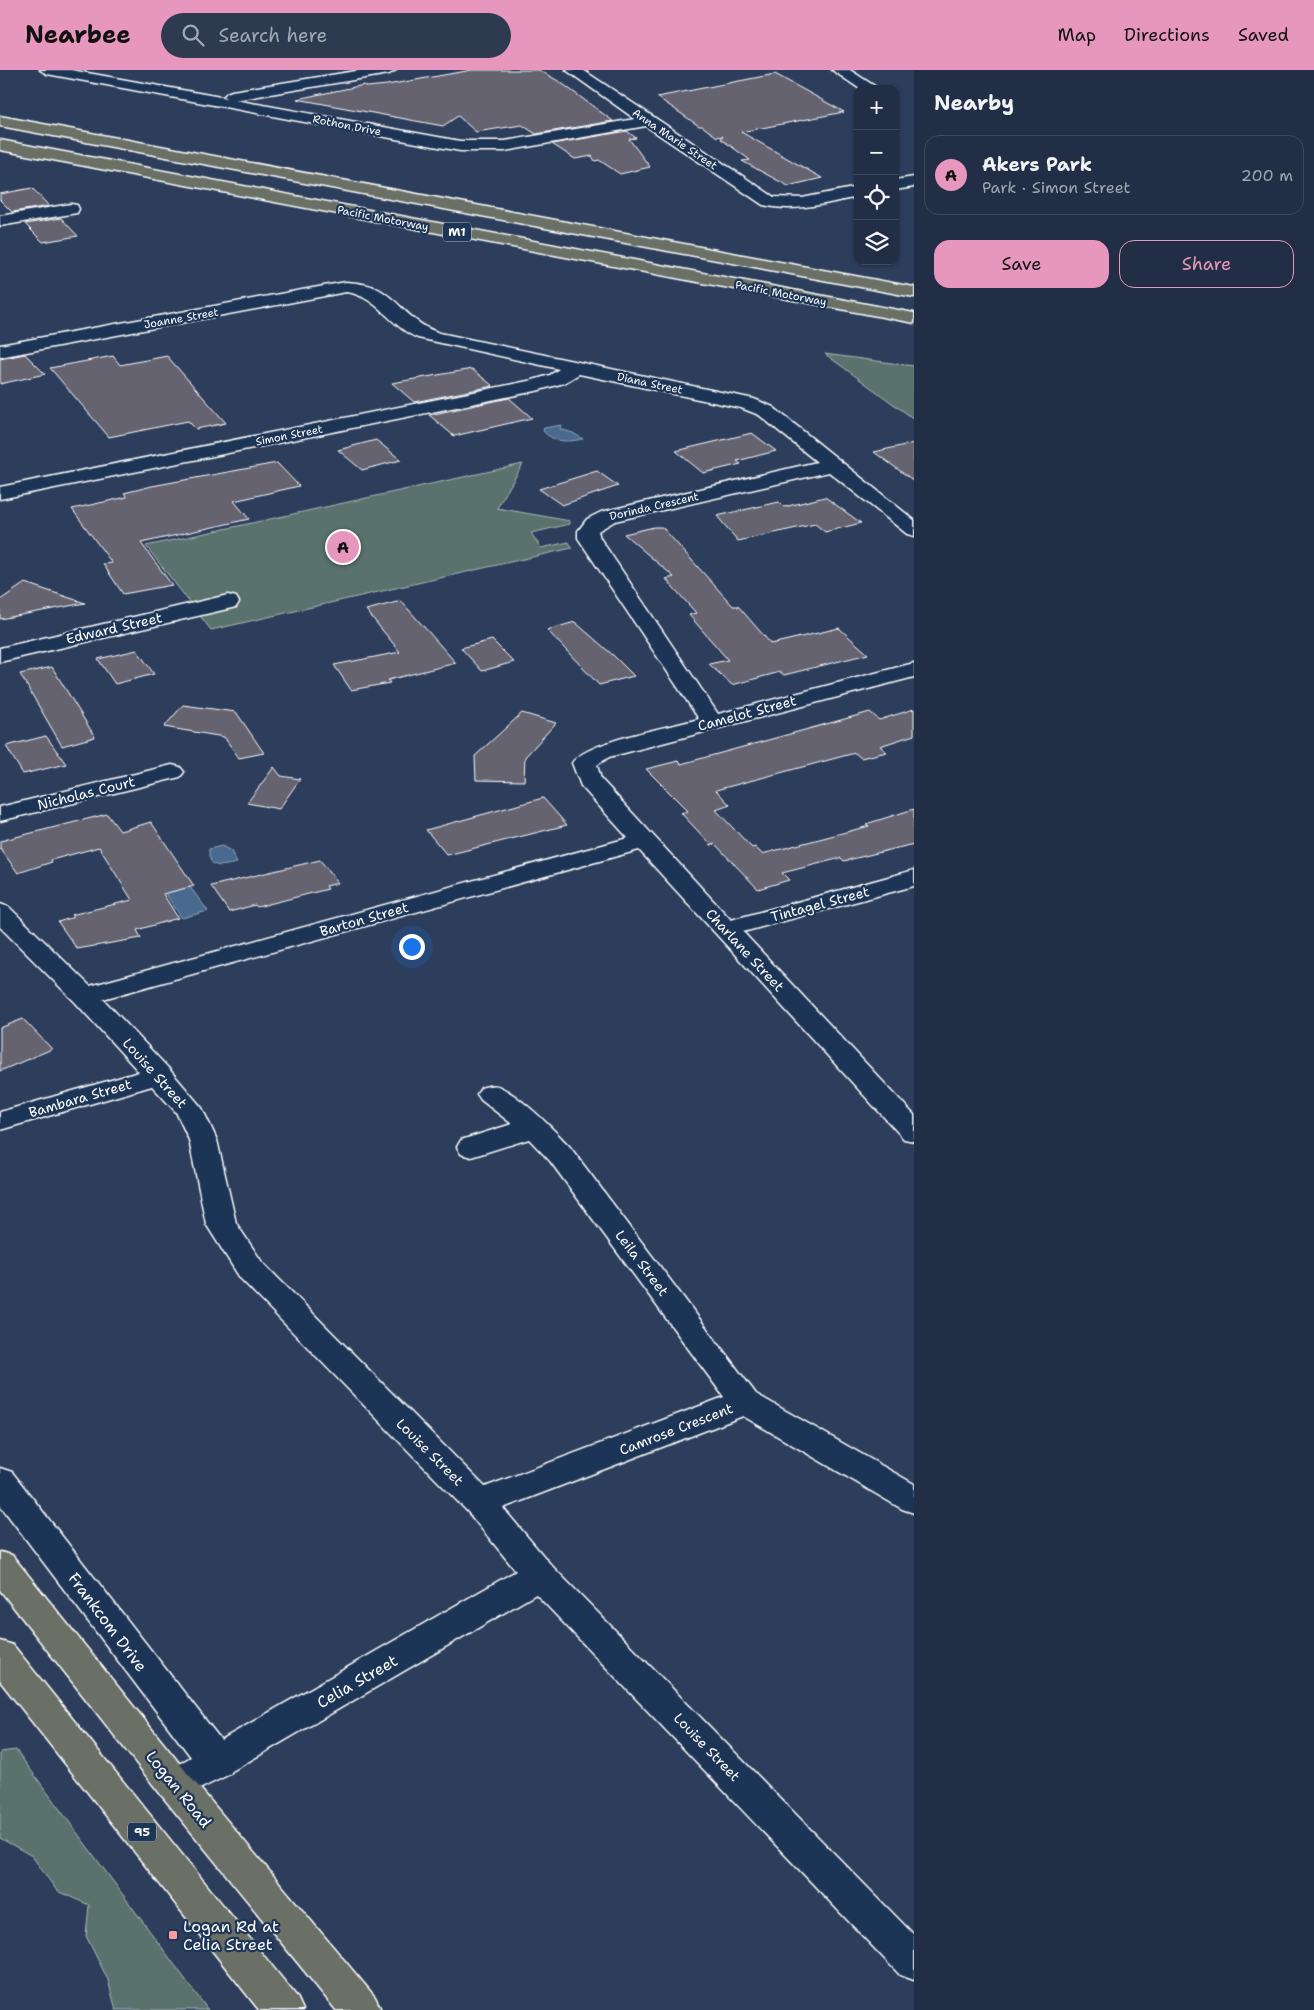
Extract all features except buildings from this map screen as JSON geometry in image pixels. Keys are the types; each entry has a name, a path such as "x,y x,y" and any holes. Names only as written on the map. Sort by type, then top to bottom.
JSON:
{"main road":[{"name":"Pacific Motorway","path":"0,121 914,292"},
{"name":"Pacific Motorway","path":"0,145 914,318"},
{"name":"Logan Road","path":"0,1565 175,1785 361,2010"},
{"name":"95","path":"0,1654 283,2010"}],"street":[{"name":"Rothon Drive","path":"47,70 214,99 460,146 482,148 505,146 648,120"},
{"path":"214,99 389,70"},
{"name":"Anna Marie Street","path":"573,70 761,197 778,203 802,203 854,193"},
{"path":"838,70 864,85"},
{"path":"899,184 914,182"},
{"path":"0,221 71,209"},
{"name":"Joanne Street","path":"0,351 346,287 362,288"},
{"name":"Diana Street","path":"362,288 373,292 408,325 420,333 575,368 747,403 766,411 914,530"},
{"name":"Simon Street","path":"0,494 536,385 557,379 575,368"},
{"name":"Dorinda Crescent","path":"712,722 589,538 588,531 594,523 608,516 832,465"},
{"name":"Edward Street","path":"0,655 228,602"},
{"name":"Camelot Street","path":"584,763 601,752 914,670"},
{"name":"Charlane Street","path":"584,763 590,782 914,1132"},
{"name":"Nicholas Court","path":"0,814 172,772"},
{"name":"Barton Street","path":"85,996 644,841"},
{"name":"Tintagel Street","path":"726,929 914,878"},
{"name":"Louise Street","path":"0,912 85,996 188,1108 203,1140 221,1224 251,1270 480,1503 539,1575 914,1962"},
{"name":"Bambara Street","path":"0,1121 159,1075"},
{"name":"Leila Street","path":"491,1094 535,1127 560,1154 746,1402"},
{"path":"471,1147 535,1127"},
{"name":"Camrose Crescent","path":"480,1503 746,1402 914,1500"},
{"name":"Frankcom Drive","path":"0,1481 217,1762"},
{"name":"Celia Street","path":"175,1785 539,1575"}],"green space":[{"path":"825,354 914,366 914,419"},
{"path":"523,464 497,508 570,521 570,524 531,533 541,548 569,542 572,548 211,630 146,546"},
{"path":"16,1750 208,2010 116,2010 108,1980 86,1936 89,1905 57,1891 32,1856 0,1838 0,1752"}],"water":[{"path":"562,425 560,429 573,433 583,439 572,441 557,440 543,431 544,428"},
{"path":"222,846 231,851 237,863 221,866 213,864 209,856 209,849"},
{"path":"190,887 208,911 182,918 165,893"}],"place":[{"name":"Akers Park","path":"343,547"},
{"name":"Logan Rd at Celia Street","path":"173,1935"}]}
